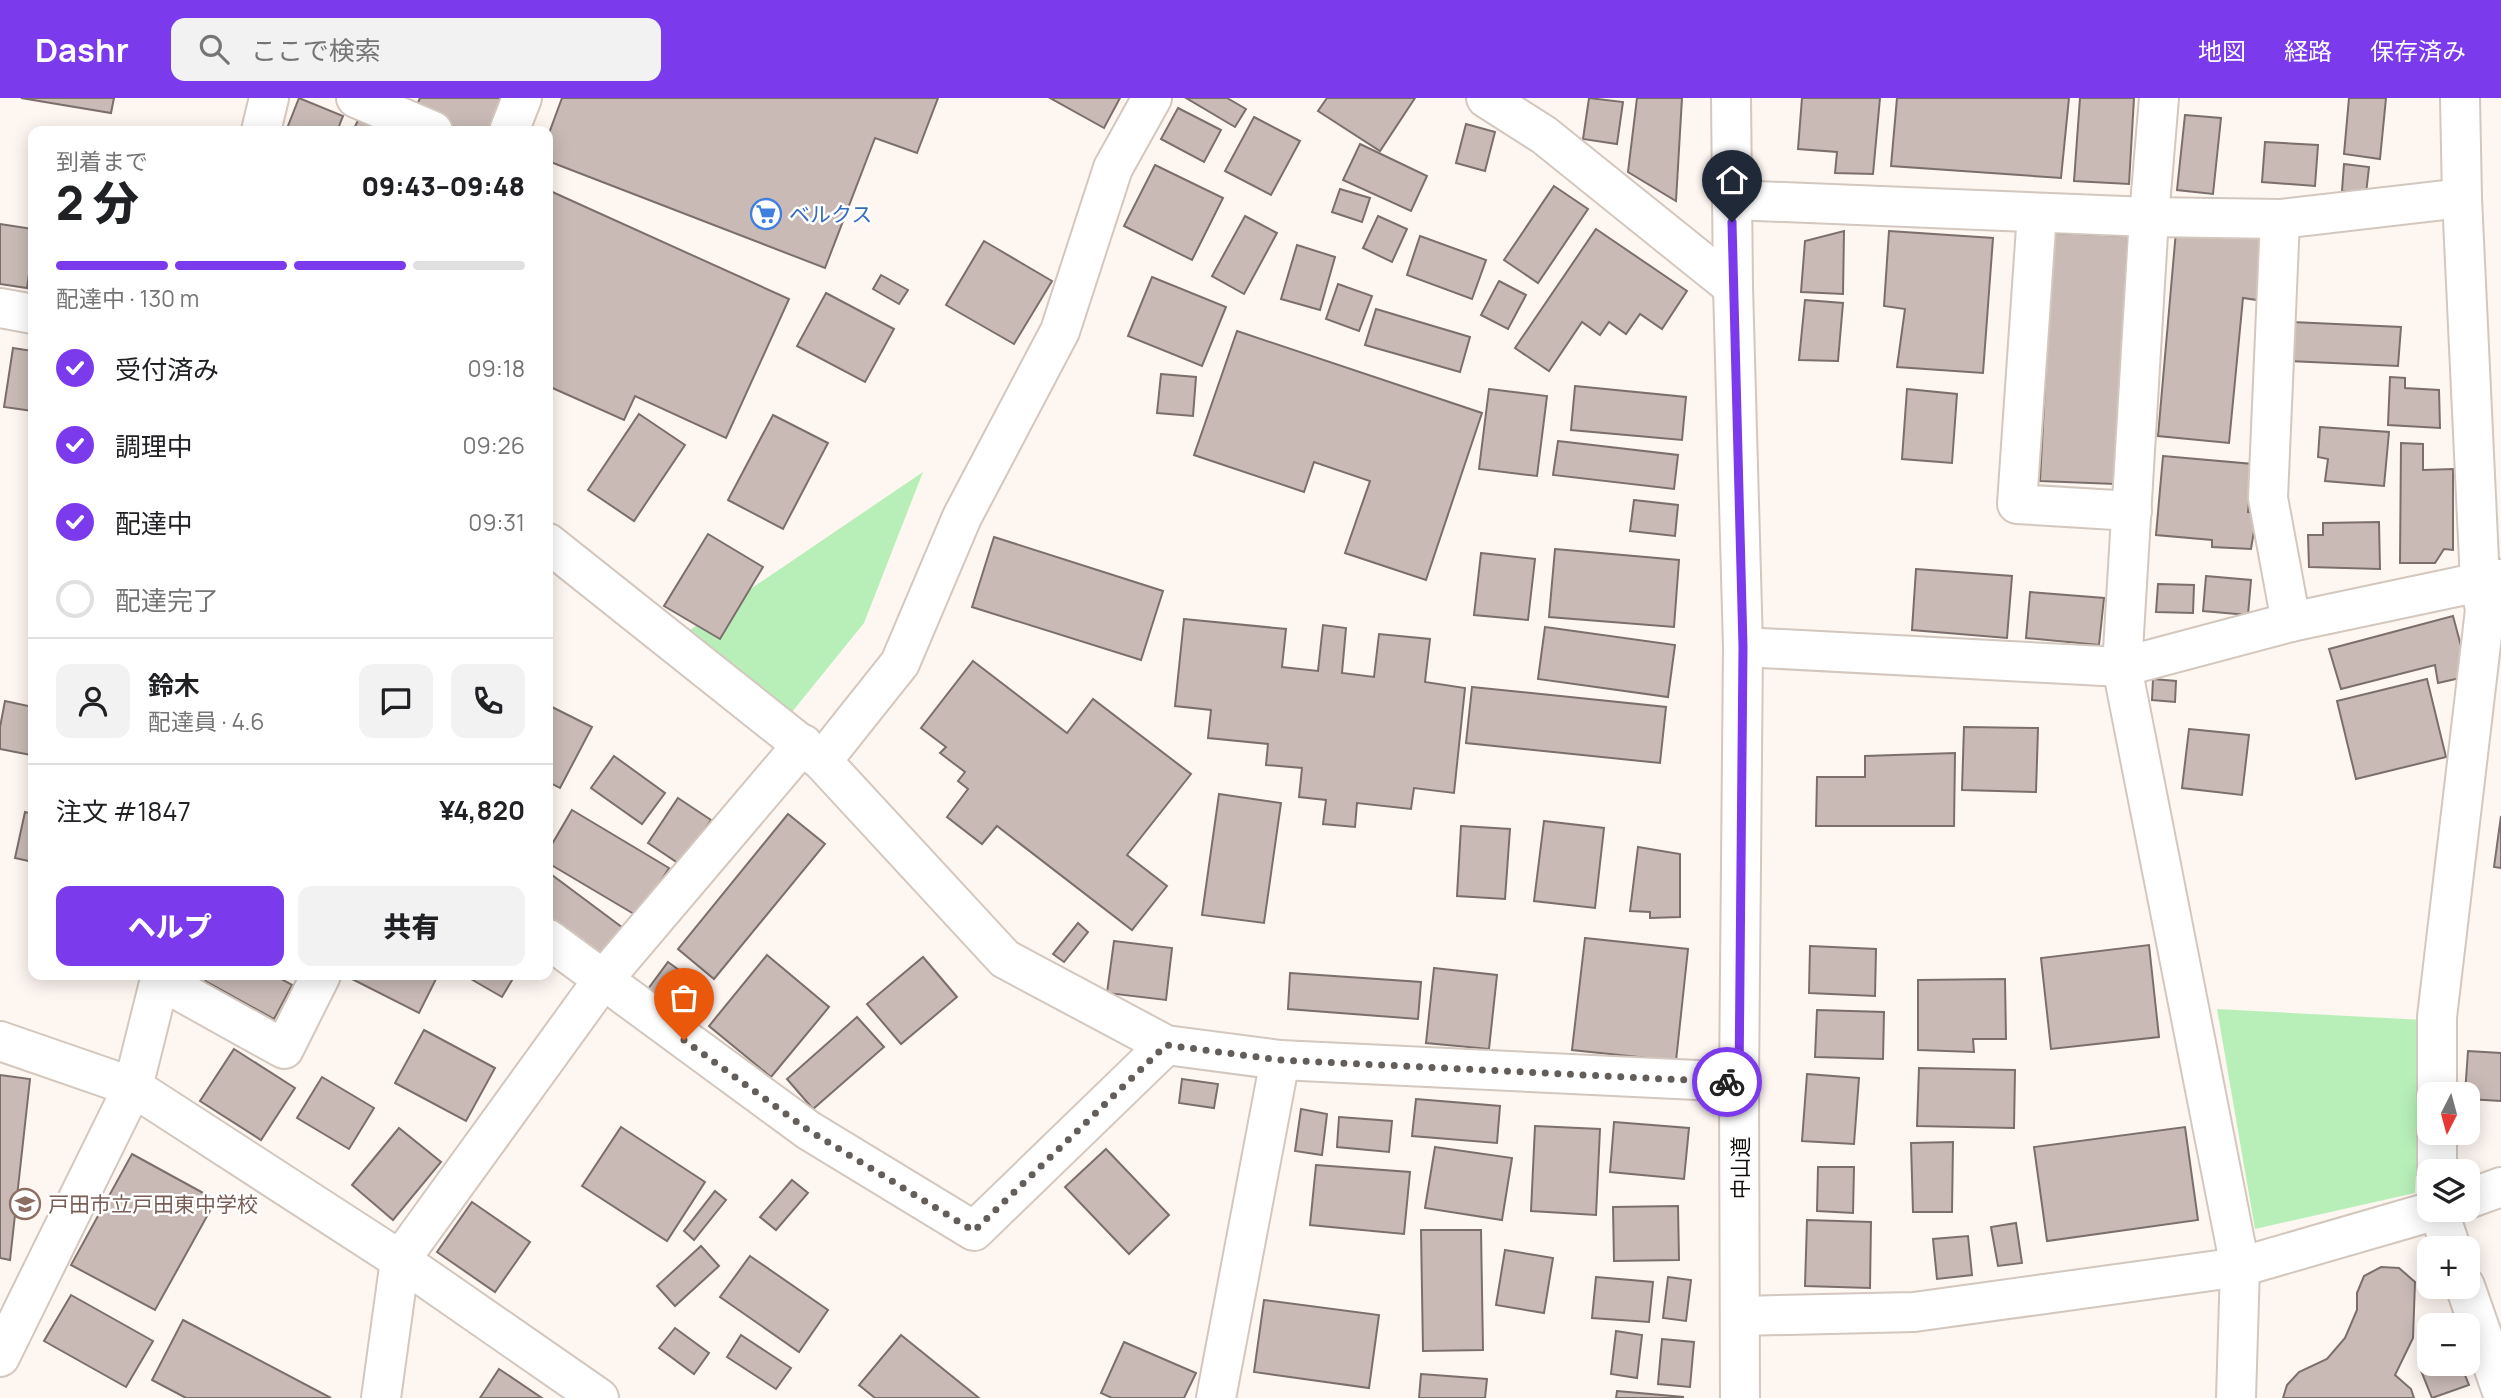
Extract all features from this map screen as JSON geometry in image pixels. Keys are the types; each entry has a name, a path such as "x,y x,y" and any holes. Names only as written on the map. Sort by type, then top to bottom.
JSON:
{"main road":[{"path":"262,126 269,98"},
{"path":"356,98 421,126"},
{"path":"511,126 522,98"},
{"path":"382,1398 400,1259 602,981 812,753 900,663 962,517 1060,331 1113,168 1152,98"},
{"path":"1486,98 1544,135 1732,287"},
{"name":"中山道","path":"1731,98 1732,287 1743,647 1739,1082 1740,1398"},
{"path":"2159,98 2149,217 2123,667 2240,1267 2236,1398"},
{"path":"2437,1082 2437,1017 2490,580 2462,198 2460,98"},
{"path":"1733,200 2149,217 2280,219 2462,198"},
{"path":"2037,212 2017,504 2132,511"},
{"path":"2280,219 2268,498 2291,622"},
{"path":"0,307 28,313"},
{"path":"553,547 812,753 1005,959 1166,1045 1280,1060 1739,1082"},
{"path":"1743,647 2123,667 2291,622 2490,580"},
{"path":"553,943 808,1130 974,1231 1166,1045"},
{"path":"0,1357 133,1087 160,980"},
{"path":"163,980 284,1049 318,980"},
{"path":"0,1041 133,1087 400,1259 599,1398"},
{"path":"1216,1398 1280,1060"},
{"path":"2480,1195 2501,1187"},
{"path":"1740,1316 1914,1312 2240,1267 2417,1216"},
{"path":"2470,1299 2501,1389"}],"green space":[{"path":"923,472 864,623 792,712 690,630"},
{"path":"2217,1009 2424,1020 2421,1082 2417,1082 2415,1193 2255,1229"}],"building":[{"path":"21,98 114,98 111,113"},
{"path":"299,98 343,116 339,126 288,126"},
{"path":"420,98 505,98 491,126 451,126 415,109"},
{"name":"ベルクス","path":"562,98 938,98 917,153 875,138 825,268 553,163 552,126"},
{"path":"1050,98 1120,98 1104,128"},
{"path":"1186,98 1227,98 1246,109 1235,127"},
{"path":"1327,98 1415,98 1380,151 1318,111"},
{"path":"1589,98 1623,102 1617,144 1583,139"},
{"path":"1637,98 1682,98 1676,201 1628,172"},
{"path":"1802,98 1880,98 1873,174 1835,173 1837,152 1798,149"},
{"path":"1897,98 2069,98 2061,178 1891,166"},
{"path":"2080,98 2134,98 2129,184 2074,181"},
{"path":"2349,98 2386,98 2380,159 2344,154"},
{"path":"1178,108 1221,130 1204,162 1161,139"},
{"path":"2185,115 2221,118 2213,194 2177,190"},
{"path":"1254,117 1300,141 1271,195 1225,171"},
{"path":"358,120 372,126 355,126"},
{"path":"1466,124 1495,132 1485,171 1456,163"},
{"path":"2265,142 2318,145 2315,186 2262,182"},
{"path":"1360,144 1427,176 1411,211 1343,180"},
{"path":"2344,164 2369,167 2366,194 2342,191"},
{"path":"1155,165 1223,198 1192,260 1124,226"},
{"path":"1554,186 1588,209 1538,283 1504,260"},
{"path":"1340,189 1370,198 1362,222 1332,212"},
{"path":"553,192 789,299 726,438 635,396 624,420 553,388"},
{"path":"1245,216 1277,233 1244,294 1212,276"},
{"path":"1378,216 1407,229 1392,262 1363,248"},
{"path":"0,224 28,228 27,288 0,284"},
{"path":"1596,229 1687,291 1662,329 1640,314 1626,334 1609,322 1600,335 1582,322 1549,371 1515,348"},
{"path":"1844,231 1843,294 1801,292 1805,241"},
{"path":"1889,231 1993,238 1983,373 1897,367 1905,309 1884,306"},
{"path":"2176,231 2261,238 2257,300 2243,298 2229,443 2158,436"},
{"path":"2053,233 2128,236 2115,484 2040,481"},
{"path":"1420,236 1486,260 1472,299 1407,275"},
{"path":"984,241 1052,281 1014,344 946,305"},
{"path":"1297,245 1335,257 1320,310 1281,299"},
{"path":"881,275 908,290 899,304 873,289"},
{"path":"1152,277 1226,307 1202,366 1128,336"},
{"path":"1499,281 1526,295 1508,329 1481,315"},
{"path":"1338,284 1372,296 1359,331 1326,319"},
{"path":"826,293 894,329 865,382 797,346"},
{"path":"1805,300 1843,303 1838,361 1799,360"},
{"path":"1376,309 1470,337 1460,372 1365,345"},
{"path":"2292,322 2401,327 2398,366 2289,361"},
{"path":"1237,331 1482,413 1426,580 1345,553 1370,481 1314,462 1304,492 1194,455"},
{"path":"13,348 28,350 28,410 4,407"},
{"path":"1161,374 1196,377 1193,416 1157,413"},
{"path":"2390,377 2405,378 2405,388 2439,390 2440,428 2388,425"},
{"path":"1575,386 1686,397 1682,440 1571,430"},
{"path":"1489,389 1547,396 1537,476 1479,469"},
{"path":"1907,389 1957,394 1952,463 1902,459"},
{"path":"639,414 685,445 634,521 588,490"},
{"path":"773,415 828,443 783,529 728,500"},
{"path":"2320,427 2389,432 2384,486 2325,481 2328,459 2318,457"},
{"path":"1558,441 1678,455 1674,489 1553,475"},
{"path":"2401,443 2423,444 2423,470 2453,469 2453,550 2444,549 2435,563 2400,563"},
{"path":"2163,456 2253,464 2248,512 2257,513 2251,549 2212,547 2212,540 2156,535"},
{"path":"1634,500 1678,505 1675,536 1630,531"},
{"path":"2379,522 2380,569 2309,567 2308,535 2323,535 2323,523"},
{"path":"708,534 763,567 720,639 664,606"},
{"path":"994,537 1163,591 1141,660 972,607"},
{"path":"1555,549 1679,560 1674,627 1549,617"},
{"path":"1481,553 1535,559 1528,620 1474,615"},
{"path":"1916,569 2012,576 2007,638 1912,630"},
{"path":"2206,576 2251,580 2248,615 2203,611"},
{"path":"2158,584 2194,585 2193,613 2156,612"},
{"path":"2030,592 2104,598 2099,645 2026,638"},
{"path":"2453,616 2469,676 2438,683 2435,665 2341,689 2329,649"},
{"path":"1184,619 1286,629 1282,667 1318,671 1323,625 1346,628 1342,673 1374,677 1379,634 1430,639 1425,682 1465,688 1454,793 1414,788 1411,809 1357,803 1355,827 1323,824 1326,800 1299,797 1302,768 1266,765 1268,744 1208,738 1211,710 1175,706"},
{"path":"1545,627 1675,645 1668,697 1538,679"},
{"path":"973,661 1067,733 1093,699 1191,774 1127,855 1167,886 1132,930 997,826 982,844 947,817 968,789 958,781 965,772 940,753 946,747 921,728"},
{"path":"2153,679 2176,681 2175,702 2152,700"},
{"path":"2427,679 2446,757 2356,779 2337,701"},
{"path":"1472,687 1666,707 1660,763 1466,743"},
{"path":"5,701 28,706 28,754 0,749 0,727"},
{"path":"553,708 592,727 560,788 553,784"},
{"path":"1964,727 2038,728 2036,792 1962,790"},
{"path":"2189,729 2249,735 2242,795 2182,788"},
{"path":"1955,753 1954,826 1816,826 1817,777 1865,777 1865,756"},
{"path":"614,756 665,793 642,824 591,788"},
{"path":"1219,794 1281,803 1264,923 1202,915"},
{"path":"678,798 711,820 681,865 648,843"},
{"path":"572,810 669,868 639,917 553,866 553,842"},
{"path":"25,812 28,813 28,861 15,858"},
{"path":"788,814 825,844 714,979 678,949"},
{"path":"2501,816 2501,868 2494,867"},
{"path":"1544,821 1604,828 1595,908 1534,901"},
{"path":"1461,826 1510,829 1505,899 1457,896"},
{"path":"1638,847 1680,854 1680,917 1650,918 1650,912 1630,911"},
{"path":"553,876 623,928 601,957 553,922"},
{"path":"1078,923 1088,932 1064,962 1053,954"},
{"path":"1585,938 1688,949 1676,1061 1572,1050"},
{"path":"1114,941 1172,948 1166,1000 1107,993"},
{"path":"2149,945 2159,1037 2051,1049 2041,958"},
{"path":"1810,946 1876,949 1875,996 1809,993"},
{"path":"767,955 829,1007 771,1077 709,1026"},
{"path":"923,957 957,997 901,1044 867,1004"},
{"path":"668,962 712,994 692,1021 648,989"},
{"path":"1434,968 1497,975 1489,1049 1426,1043"},
{"path":"1290,973 1421,982 1418,1019 1288,1009"},
{"path":"2005,979 2006,1039 1973,1039 1974,1052 1918,1050 1918,980"},
{"path":"283,980 292,985 274,1019 205,981"},
{"path":"354,980 436,980 419,1013"},
{"path":"473,980 512,980 502,997"},
{"path":"1817,1010 1884,1012 1883,1059 1815,1057"},
{"path":"857,1017 884,1047 813,1109 787,1079"},
{"path":"424,1030 495,1068 466,1121 395,1083"},
{"path":"234,1049 295,1088 261,1140 200,1101"},
{"path":"2468,1051 2501,1053 2501,1101 2480,1100 2480,1082 2466,1082"},
{"path":"1919,1068 2015,1070 2014,1128 1917,1126"},
{"path":"1807,1074 1859,1078 1854,1144 1802,1141"},
{"path":"0,1075 30,1079 10,1260 0,1258"},
{"path":"322,1077 374,1108 349,1149 297,1118"},
{"path":"1182,1079 1218,1084 1214,1108 1179,1103"},
{"path":"1416,1099 1500,1106 1497,1143 1412,1136"},
{"path":"1301,1109 1327,1114 1322,1155 1295,1151"},
{"path":"1339,1117 1392,1121 1389,1152 1337,1147"},
{"path":"1614,1122 1689,1128 1684,1179 1610,1172"},
{"path":"1535,1126 1600,1129 1596,1215 1531,1211"},
{"path":"621,1127 705,1182 667,1241 582,1186"},
{"path":"2185,1127 2198,1220 2047,1241 2034,1147"},
{"path":"399,1128 441,1162 393,1220 352,1185"},
{"path":"1953,1142 1952,1212 1913,1212 1911,1143"},
{"path":"1435,1147 1512,1158 1502,1220 1425,1208"},
{"path":"1106,1149 1169,1215 1129,1254 1065,1187"},
{"path":"132,1154 216,1200 155,1310 71,1265"},
{"path":"1316,1165 1410,1172 1404,1234 1310,1225"},
{"path":"1818,1167 1854,1167 1853,1213 1817,1211"},
{"path":"792,1180 808,1193 776,1230 760,1217"},
{"path":"715,1191 726,1200 694,1240 684,1231"},
{"path":"472,1202 530,1242 495,1292 437,1252"},
{"path":"1678,1206 1679,1260 1614,1261 1613,1207"},
{"path":"1807,1220 1871,1222 1870,1288 1805,1286"},
{"path":"2016,1223 2022,1263 1998,1266 1991,1227"},
{"path":"1421,1230 1481,1230 1483,1350 1423,1351"},
{"path":"1968,1236 1972,1275 1937,1279 1933,1239"},
{"path":"701,1246 719,1266 675,1306 657,1286"},
{"path":"1505,1250 1553,1258 1544,1313 1496,1305"},
{"path":"750,1256 828,1310 799,1352 720,1297"},
{"path":"2381,1267 2399,1268 2415,1282 2413,1338 2395,1375 2411,1389 2414,1398 2283,1398 2287,1385 2299,1372 2327,1359 2345,1338 2357,1310 2357,1293 2364,1276"},
{"path":"1596,1277 1653,1282 1649,1322 1592,1318"},
{"path":"1668,1277 1691,1280 1686,1321 1663,1318"},
{"path":"71,1295 153,1341 126,1387 44,1341"},
{"path":"1264,1300 1379,1315 1369,1388 1254,1372"},
{"path":"183,1320 331,1398 186,1398 152,1380"},
{"path":"675,1328 709,1353 694,1374 659,1348"},
{"path":"1616,1331 1642,1335 1637,1378 1611,1374"},
{"path":"741,1335 791,1368 776,1389 727,1357"},
{"path":"901,1335 979,1398 875,1398 859,1385"},
{"path":"1662,1339 1694,1342 1690,1387 1658,1384"},
{"path":"1124,1342 1196,1373 1184,1398 1112,1398 1101,1393"},
{"path":"499,1369 542,1398 480,1398"},
{"path":"1421,1374 1487,1379 1485,1398 1419,1398"},
{"path":"2423,1376 2465,1376 2469,1385 2432,1398"},
{"path":"1617,1391 1683,1397 1683,1398 1616,1398"}],"way so far":[{"path":"684,1040 808,1130 974,1231 1166,1045 1280,1060 1727,1082"}],"place":[{"name":"ベルクス","path":"766,214"},
{"name":"戸田市立戸田東中学校","path":"25,1204"}],"route":[{"path":"1727,1082 1739,1082 1743,675 1732,222"}]}
